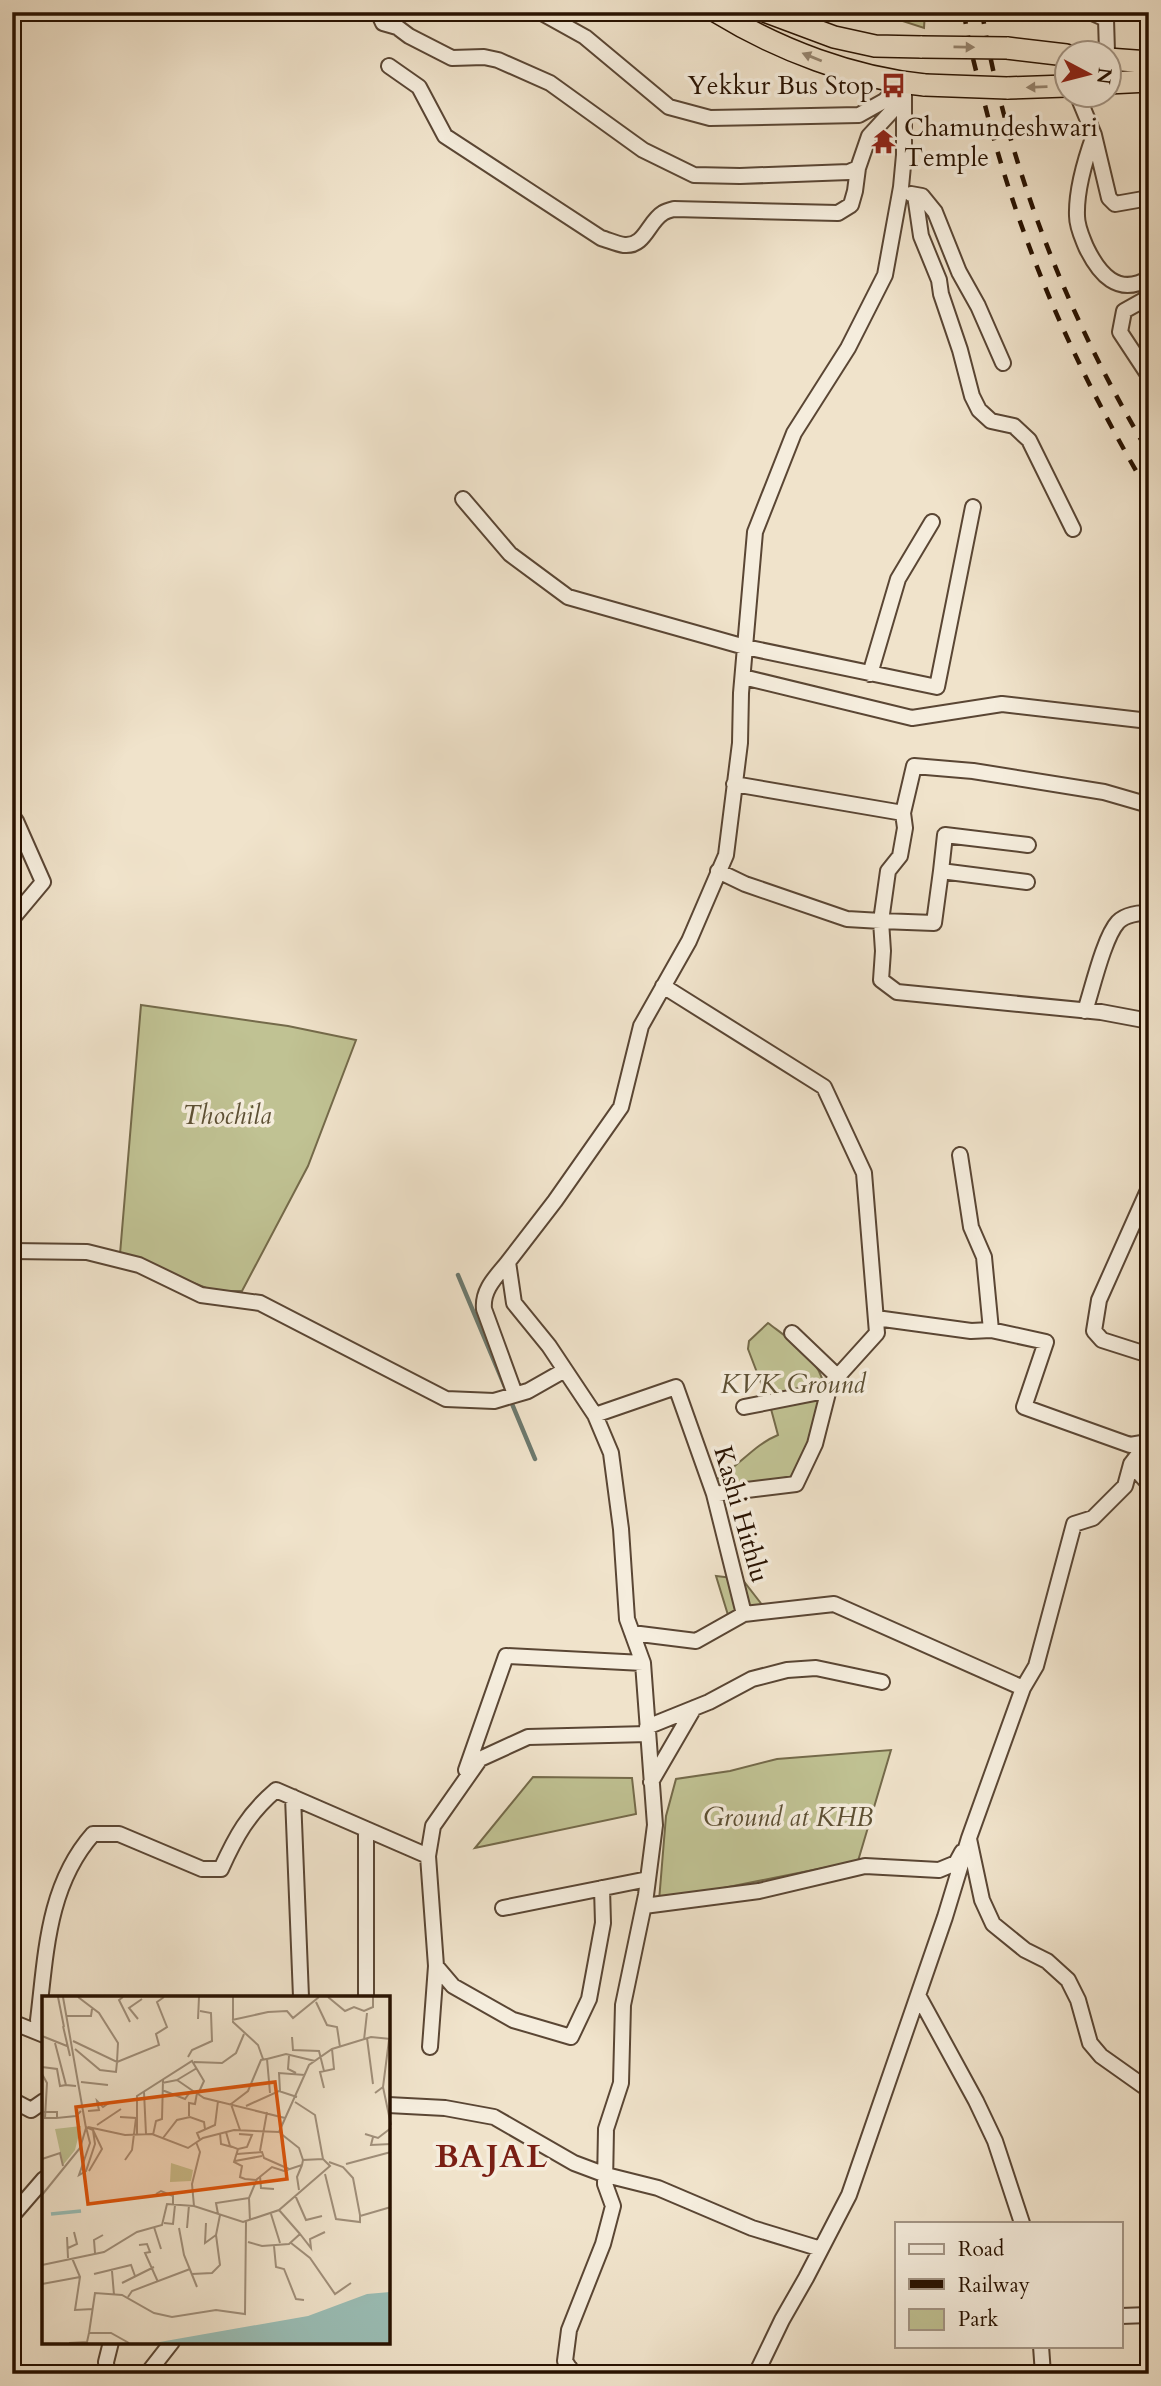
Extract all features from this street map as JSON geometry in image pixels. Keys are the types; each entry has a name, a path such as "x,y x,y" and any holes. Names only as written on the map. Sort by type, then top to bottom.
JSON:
{"highway":[{"path":"717,12 773,42 824,62 891,82 1007,88 1052,86"},
{"path":"767,12 834,37 875,46 1007,48 1052,53"},
{"path":"1122,60 1149,62"},
{"path":"1122,82 1149,81"}],"street":[{"path":"378,12 383,23 397,27 452,58 484,57 498,60 550,83 643,150 694,175 849,172 858,168"},
{"path":"540,12 585,37 669,107 710,118 859,115 891,97 904,83"},
{"path":"1090,12 1106,19 1107,38"},
{"path":"389,66 419,87 445,136 601,238 625,246 636,243 663,213 674,209 838,213 851,205 856,191 858,168 872,131 892,111 904,83"},
{"path":"510,1396 483,1301 488,1288 555,1201 621,1107 641,1026 689,941 726,855 740,743 755,532 794,433 848,348 885,275 901,187 904,83"},
{"path":"1083,108 1094,135 1110,198 1115,204 1149,198"},
{"path":"859,115 872,131"},
{"path":"1094,135 1080,186 1077,216 1080,234 1096,267 1109,279 1125,285 1138,285 1149,278"},
{"path":"901,187 922,196 935,212 959,272 978,306 1003,363"},
{"path":"915,195 921,236 939,279 941,294 972,396 979,410 991,421 1014,426 1029,440 1073,529"},
{"path":"1149,297 1124,311 1120,332 1149,376"},
{"path":"463,499 510,554 568,597 745,647 937,687 973,508"},
{"path":"870,674 898,579 932,522"},
{"path":"743,677 912,718 1002,704 1149,721"},
{"path":"1149,804 1104,792 973,771 914,766 903,813 905,828 900,856 888,871 881,921 881,980 897,992 1085,1011 1149,1021"},
{"path":"734,784 903,813"},
{"path":"12,919 43,882 16,821"},
{"path":"718,872 847,919 934,923 945,835 1028,845"},
{"path":"941,871 1027,882"},
{"path":"1085,1011 1109,937 1117,923 1126,916 1149,914"},
{"path":"663,986 824,1087 864,1174 877,1333 834,1381 820,1392 744,1407"},
{"path":"960,1155 971,1227 984,1257 992,1330"},
{"path":"1149,1188 1099,1300 1094,1331 1102,1340 1149,1355"},
{"path":"12,1251 87,1252 139,1265 201,1295 260,1303 446,1399 494,1401 528,1391 565,1370"},
{"path":"508,1262 514,1303 550,1346 595,1415 611,1453 621,1530 627,1619 643,1663 655,1825 644,1906 623,2005 621,2083 606,2129 605,2184 613,2206 603,2244 569,2330 565,2361 571,2371 552,2374"},
{"path":"876,1318 971,1331 992,1330 1046,1342 1024,1407 1130,1445 1149,1441"},
{"path":"792,1333 834,1381"},
{"path":"714,1494 796,1484 815,1444 834,1381"},
{"name":"Kashi Hithlu","path":"595,1415 676,1387 714,1494 744,1614 834,1604 1023,1688"},
{"path":"756,2374 849,2195 946,1917 968,1838 1023,1688 1036,1666 1074,1524 1093,1518 1125,1486 1131,1464 1149,1441"},
{"path":"1131,1464 1149,1484"},
{"path":"632,1633 695,1641 744,1614"},
{"path":"459,1790 506,1656 643,1663"},
{"path":"430,2047 436,1966 428,1856 433,1826 480,1759 527,1737 647,1731 752,1679 787,1670 816,1668 882,1682"},
{"path":"652,1782 694,1709"},
{"path":"42,2029 38,2020 48,1929 59,1888 81,1847 93,1834 119,1833 202,1869 221,1869 233,1843 255,1808 275,1790 428,1856"},
{"path":"293,1797 301,1996"},
{"path":"366,1829 366,1996"},
{"path":"968,1838 982,1900 993,1924 1026,1950 1047,1961 1068,1980 1078,2000 1090,2043 1101,2056 1149,2090"},
{"path":"644,1906 759,1891 865,1866 939,1870 956,1863 968,1838"},
{"path":"959,1871 982,1900"},
{"path":"503,1908 648,1880"},
{"path":"436,1966 453,1986 513,2020 571,2037 589,1999 603,1923 602,1888"},
{"path":"918,1995 995,2141 1022,2222"},
{"path":"12,2022 42,2032"},
{"path":"12,2100 31,2110 42,2102"},
{"path":"390,2105 445,2108 494,2117 574,2163 606,2175 658,2188 752,2228 821,2249"},
{"path":"12,2216 42,2181"},
{"path":"1122,2316 1149,2315"},
{"path":"107,2374 106,2361 110,2344"},
{"path":"147,2374 170,2344"},
{"path":"1041,2348 1043,2374"}],"green space":[{"path":"875,12 925,12 924,28"},
{"name":"Thochila","path":"141,1005 288,1026 356,1040 308,1166 242,1291 214,1291 120,1254"},
{"name":"KVK Ground","path":"768,1323 794,1343 817,1367 824,1387 798,1475 716,1492 713,1481 778,1435 748,1349 749,1341"},
{"path":"716,1576 742,1579 763,1606 728,1615"},
{"name":"Ground at KHB","path":"891,1750 858,1861 659,1901 666,1816 676,1779 730,1771 777,1759"},
{"path":"533,1777 632,1778 636,1814 475,1848"}],"waterway":[{"path":"458,1275 505,1387"},
{"path":"510,1399 535,1459"}],"railway":[{"path":"964,12 972,56 998,153 1032,254 1097,399 1149,493"},
{"path":"982,12 1007,127 1045,240 1093,350 1149,453"}],"place":[{"name":"Yekkur Bus Stop","path":"894,85"},
{"name":"Chamundeshwari Temple","path":"884,142"}],"district":[{"name":"BAJAL","path":"492,2155"}]}
